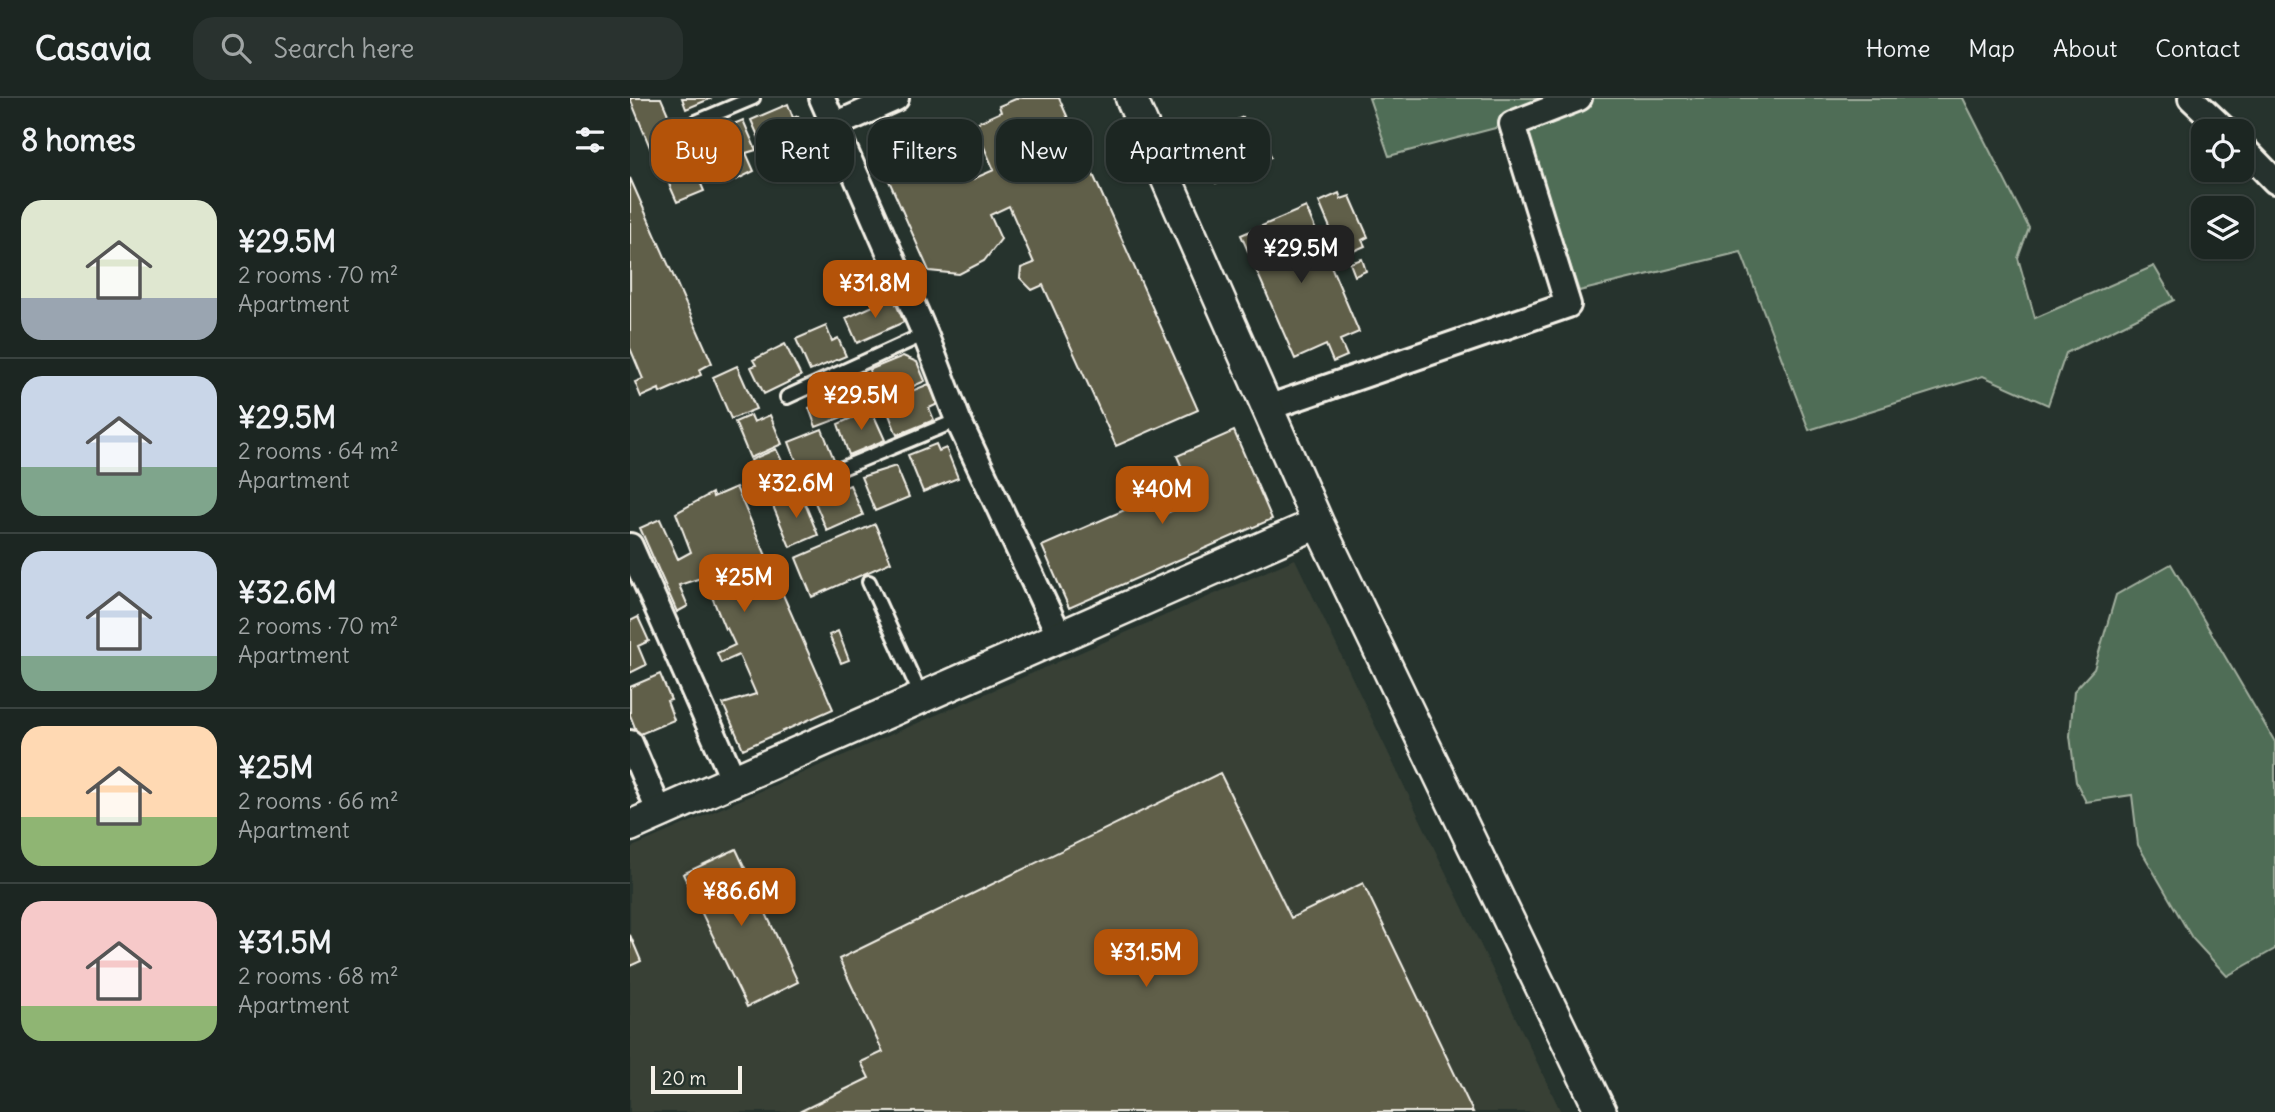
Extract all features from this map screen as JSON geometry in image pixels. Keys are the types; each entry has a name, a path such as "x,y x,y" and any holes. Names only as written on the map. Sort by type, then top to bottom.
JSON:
{"street":[{"path":"822,98 832,119"},
{"path":"848,119 895,98"},
{"path":"1131,98 1318,523 1601,1112"},
{"path":"1267,408 1567,305 1512,124 1579,98"},
{"path":"2191,98 2213,119"},
{"path":"2254,159 2275,181"},
{"path":"854,169 925,334 958,420 1060,637"},
{"path":"630,826 1318,523"},
{"path":"630,546 734,781"},
{"path":"630,743 660,813"}],"lane":[{"path":"703,119 753,98"},
{"path":"786,397 925,334"},
{"path":"810,481 958,420"},
{"path":"869,582 922,698"}],"shaded area":[{"path":"1295,559 1561,1112 630,1112 630,848"}],"green space":[{"path":"1369,98 1963,98 2029,228 2018,258 2035,318 2154,266 2174,300 2066,353 2048,405 1983,376 1809,430 1741,252 1579,291 1522,121 1389,156"},
{"path":"2171,564 2275,742 2275,949 2227,976 2192,938 2138,845 2132,795 2086,802 2076,782 2070,736 2074,691 2094,669 2116,595"}],"building":[{"path":"630,98 661,98 670,119 651,119 651,150"},
{"path":"682,98 712,98 686,109"},
{"path":"1018,98 1059,98 1068,119 996,119 996,182 1092,182 1092,172 1198,410 1116,446 1043,285 1032,290 1020,278 1021,268 1034,263 1009,206 990,215 1001,239 984,261 959,274 929,271 890,182 982,182 982,175 994,170 982,142 982,120 1001,112 999,106"},
{"path":"788,104 793,118 798,116 799,119 756,119 756,132 751,120"},
{"path":"742,120 756,150 746,153 754,171 742,177"},
{"path":"630,178 712,363 699,370 701,375 660,393 659,389 641,397 635,382 643,379 630,348"},
{"path":"668,182 700,182 704,191 677,202"},
{"path":"1339,193 1341,199 1350,196 1368,237 1362,240 1365,246 1342,256 1319,202"},
{"path":"1306,207 1359,332 1340,340 1347,356 1333,362 1326,345 1295,359 1241,235"},
{"path":"1362,259 1366,271 1355,276 1350,263"},
{"path":"893,297 904,322 857,343 846,318"},
{"path":"826,326 832,341 838,338 846,356 810,371 796,339"},
{"path":"785,344 801,376 764,394 751,367 756,365 753,360"},
{"path":"903,356 917,362 925,381 882,400 869,370"},
{"path":"737,366 756,409 731,419 713,377"},
{"path":"846,383 858,411 816,427 809,408 816,404 813,396"},
{"path":"929,384 938,404 929,408 934,420 897,435 884,402"},
{"path":"871,409 885,440 849,455 838,424"},
{"path":"751,415 754,422 770,415 782,444 750,458 735,422"},
{"path":"822,429 835,462 802,476 789,442"},
{"path":"1234,431 1272,519 1069,608 1042,546 1152,498 1160,516 1196,500 1177,456"},
{"path":"936,444 939,451 946,448 958,478 923,492 908,455"},
{"path":"776,449 796,489 771,501 751,460"},
{"path":"896,466 909,497 875,511 861,477"},
{"path":"850,485 863,515 827,531 814,500"},
{"path":"736,487 833,709 743,749 723,704 756,694 739,655 721,663 717,653 735,645 727,628 725,629 704,577 679,585 688,606 677,612 640,528 660,519 678,559 691,552 676,513 712,493 713,497"},
{"path":"801,494 818,535 790,547 773,506"},
{"path":"875,524 891,562 812,597 796,558"},
{"path":"638,617 649,641 638,646 646,665 630,673 630,621"},
{"path":"838,631 849,660 841,663 829,635"},
{"path":"660,674 671,700 667,701 674,720 638,735 630,715 630,687"},
{"path":"1220,773 1291,918 1363,883 1473,1112 799,1112 869,1078 861,1062 883,1052 839,959"},
{"path":"736,849 798,982 747,1007 683,874"},
{"path":"630,935 641,961 630,966"}]}
